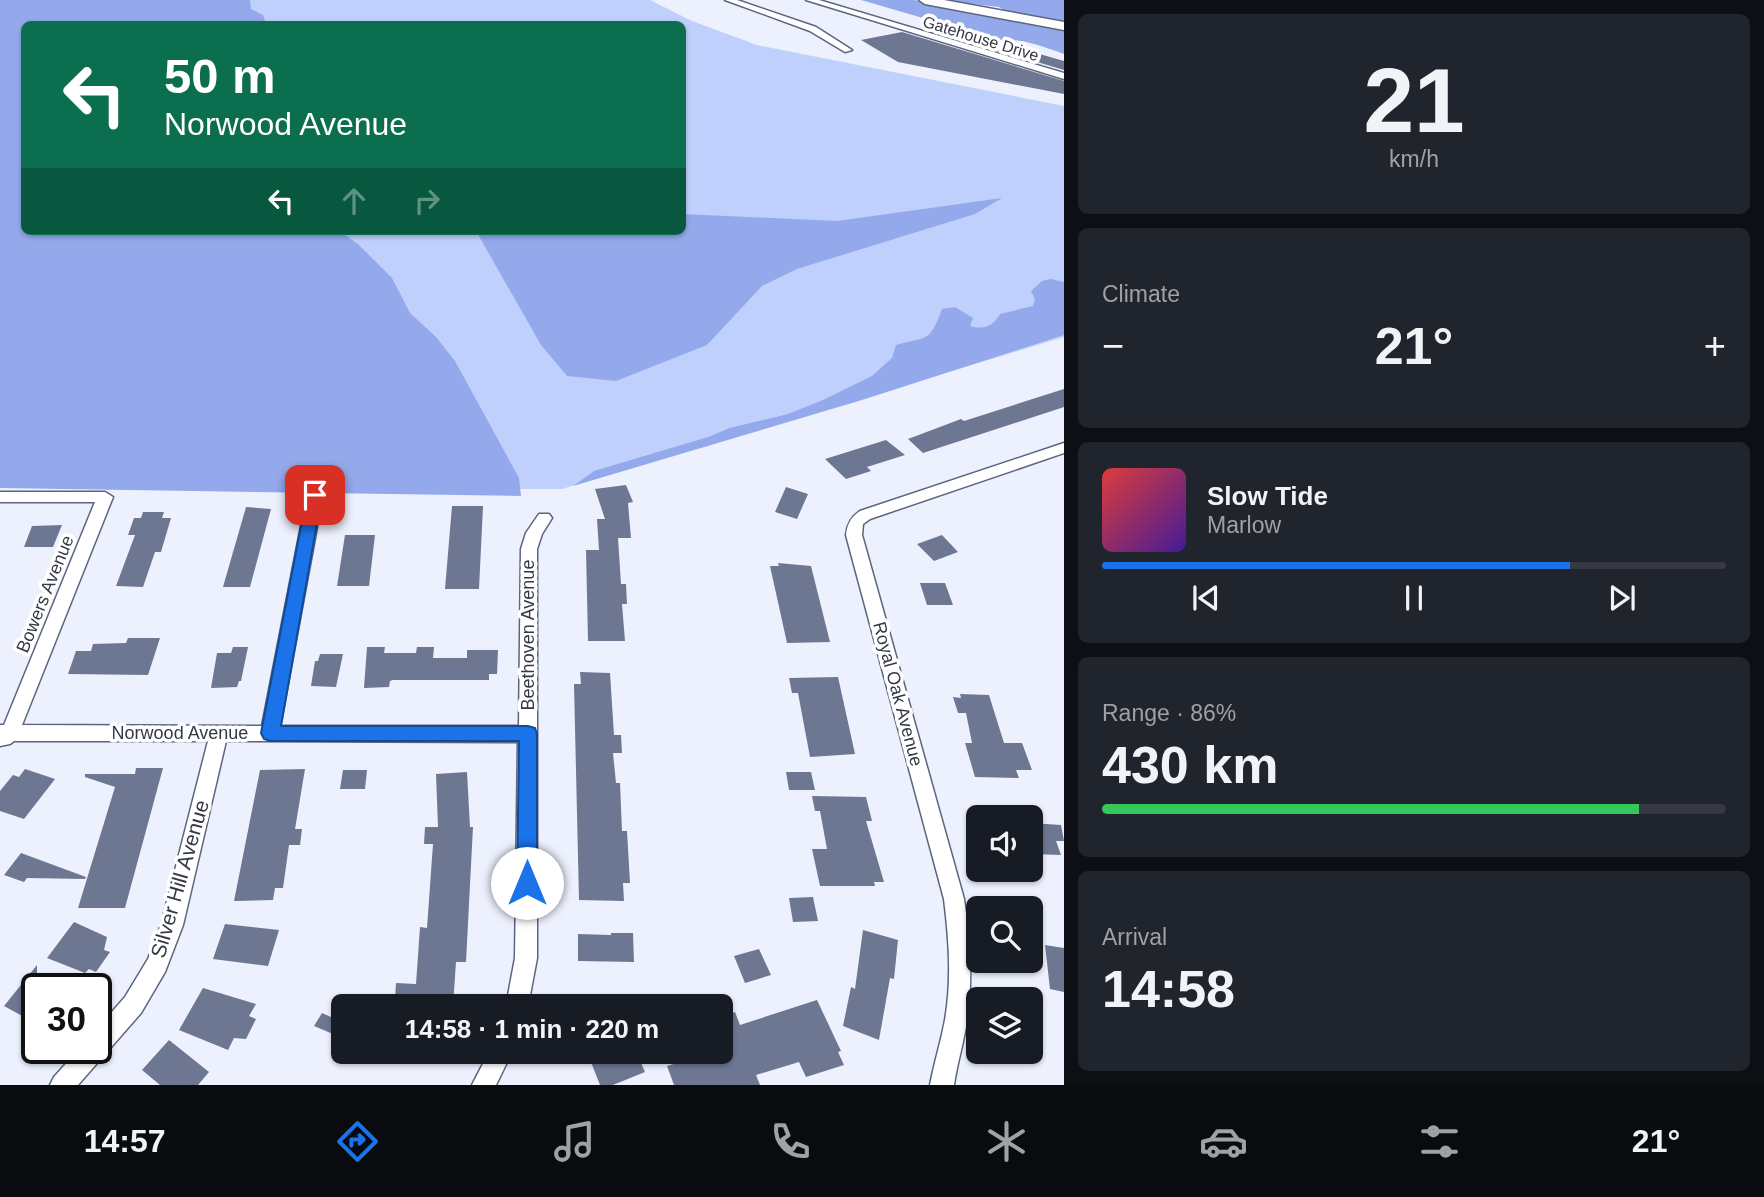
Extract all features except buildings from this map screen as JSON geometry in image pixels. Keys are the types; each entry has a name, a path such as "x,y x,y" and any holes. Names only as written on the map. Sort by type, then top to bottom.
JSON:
{"street":[{"path":"729,0 824,34 848,50"},
{"name":"Gatehouse Drive","path":"810,0 1064,76"},
{"path":"925,0 1064,26"},
{"name":"Royal Oak Avenue","path":"942,1085 956,1021 960,937 954,899 853,535 854,527 865,514 1064,448"},
{"path":"270,733 315,495"},
{"name":"Bowers Avenue","path":"0,497 105,497 3,735"},
{"name":"Beethoven Avenue","path":"519,994 526,958 529,549 534,533 544,518"},
{"name":"Silver Hill Avenue","path":"112,1029 133,1005 157,965 172,925 219,733"},
{"name":"Norwood Avenue","path":"3,735 528,734"},
{"name":"Silver Hill Avenue","path":"62,1085 81,1064"},
{"path":"484,1085 495,1064"}],"shaded area":[{"path":"0,0 650,0 692,21 757,45 1064,106 1064,337 562,489 0,488"},
{"path":"0,0 250,0 251,9 263,15 265,21 21,21 21,235 345,235 392,278 410,313 436,337 455,361 519,478 521,496 0,488"},
{"path":"861,0 914,0 1064,28 1064,54 1016,40 987,42 947,25"},
{"path":"935,0 1064,0 1064,23 1008,13 999,7"},
{"path":"1002,198 975,214 797,269 762,286 707,345 616,381 567,376 541,345 478,235 686,235 686,214 837,221"},
{"path":"1051,279 1064,282 1064,335 862,400 573,486 594,471 730,428 788,414 823,400 872,376 892,358 896,345 922,339 930,333 942,309 955,307 973,318 970,326 984,327 994,322 1000,314 1033,306 1035,299 1031,291 1042,281"}],"route":[{"path":"315,495 270,733 528,734 527,883"}]}
